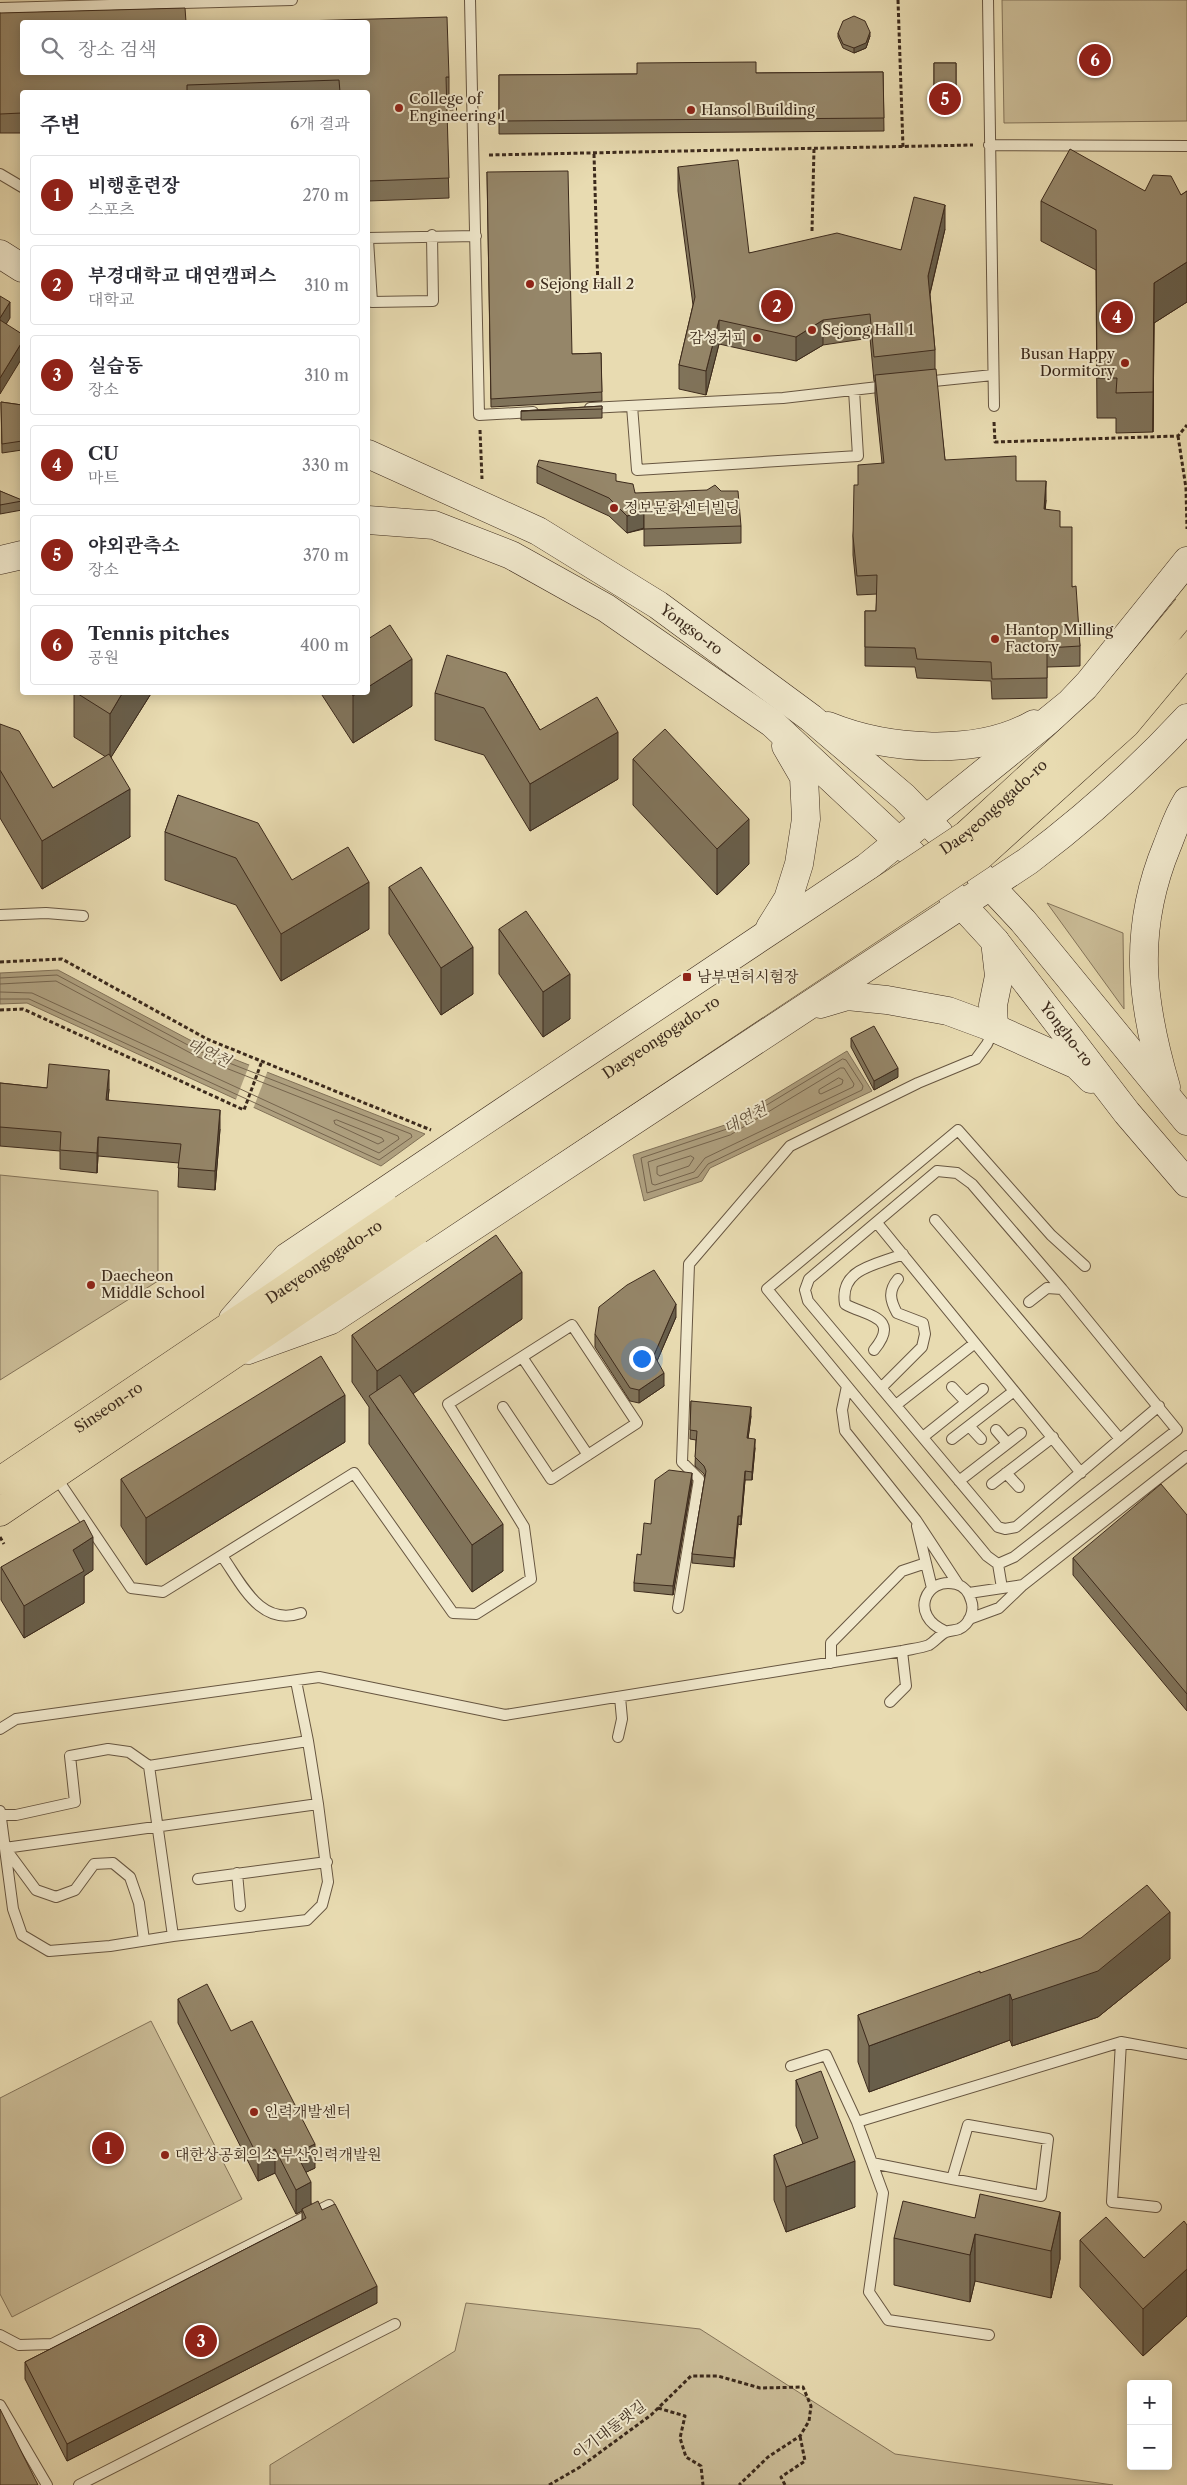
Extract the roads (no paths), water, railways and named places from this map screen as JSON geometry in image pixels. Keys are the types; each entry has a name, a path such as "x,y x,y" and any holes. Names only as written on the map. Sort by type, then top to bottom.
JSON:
{"highway":[{"name":"Daeyeongogado-ro","path":"226,1345 411,1220 966,835 1105,707 1187,608"},
{"name":"Daeyeongogado-ro","path":"411,1220 980,856 1126,724 1187,650"},
{"path":"0,1512 56,1476 226,1345"},
{"name":"Sinseon-ro","path":"0,1481 226,1345"}],"main road":[{"path":"0,254 20,267"},
{"name":"Yongso-ro","path":"370,455 538,531 658,605 811,718 904,797 982,876"},
{"name":"Yongso-ro","path":"370,520 434,525 511,555 606,608 772,723 900,842 953,895"},
{"path":"0,560 20,555"},
{"path":"226,1345 287,1257 762,938 900,842 927,821 1070,703 1088,684 1187,561"},
{"path":"811,718 852,736 897,745 945,746 980,742 1021,731 1070,703"},
{"path":"226,1345 331,1320 804,1008 953,895 982,876 1028,861 1073,827 1151,757 1187,718"},
{"path":"762,938 788,899 799,864 806,819 804,777 772,723"},
{"path":"1169,1098 1152,1038 1142,970 1144,930 1154,877 1187,801"},
{"path":"982,876 1187,1121"},
{"name":"Yongho-ro","path":"953,895 995,941 1127,1113 1187,1183"},
{"path":"994,1028 993,1005 998,976 995,941"},
{"path":"804,1008 847,996 887,1000 948,1011 994,1028 1077,1065 1127,1113"}],"lane":[{"path":"0,8 292,0"},
{"path":"470,0 479,415 546,411"},
{"path":"988,0 994,406"},
{"path":"989,145 1187,146"},
{"path":"0,174 20,186"},
{"path":"370,239 432,235 476,236"},
{"path":"370,270 372,302 433,301 432,235"},
{"path":"575,409 783,398 993,375"},
{"path":"632,406 638,470 858,456 854,390"},
{"path":"0,915 46,913 83,916"},
{"path":"678,1608 699,1479 682,1462 689,1264 790,1146 918,1084 976,1059 988,1044 994,1028"},
{"path":"1002,1588 998,1564 988,1556 767,1289 958,1130 1051,1235 1085,1266"},
{"path":"998,1564 1014,1557 1177,1430 1159,1406 1062,1289 972,1184 957,1173 937,1171 809,1279 805,1290 808,1301 998,1527 1005,1529 1016,1527 1159,1406"},
{"path":"935,1220 1120,1439"},
{"path":"877,1223 1081,1473"},
{"path":"874,1350 884,1334 884,1326 877,1317 857,1311 845,1304 843,1294 846,1282 858,1271 903,1254"},
{"path":"881,1388 922,1347 925,1334 923,1323 897,1314 890,1300 891,1287 898,1279"},
{"path":"1029,1302 1047,1288 1062,1289"},
{"path":"56,1476 131,1588 163,1592 354,1473 454,1614 476,1614 531,1579 524,1527 448,1404 572,1325 637,1423 551,1479 503,1408"},
{"path":"896,1405 975,1343"},
{"path":"522,1357 588,1455"},
{"path":"847,1386 842,1410 845,1431 916,1520 958,1584 969,1593 973,1606 969,1620"},
{"path":"952,1387 966,1402"},
{"path":"923,1437 983,1389"},
{"path":"952,1439 1014,1391"},
{"path":"969,1426 981,1439"},
{"path":"996,1430 1007,1444"},
{"path":"959,1481 1021,1432"},
{"path":"992,1484 1053,1437"},
{"path":"958,1584 944,1582 932,1588 924,1600 925,1614 932,1626 946,1631 959,1629 969,1620 999,1608 1024,1585 1187,1456"},
{"path":"1006,1473 1019,1487"},
{"path":"916,1520 932,1588"},
{"path":"222,1556 255,1603 271,1615 288,1617 301,1613"},
{"path":"831,1663 831,1643 902,1571 926,1563"},
{"path":"969,1593 1024,1585"},
{"path":"0,1730 16,1719 320,1677 505,1715 902,1651 929,1644 946,1631"},
{"path":"890,1702 906,1686 902,1651"},
{"path":"296,1681 308,1741 327,1862 328,1882 322,1905 308,1920 49,1951 22,1935 13,1910 0,1813 16,1815 74,1802 70,1756 108,1749 129,1752 149,1766 308,1741"},
{"path":"618,1737 622,1720 620,1696"},
{"path":"149,1766 173,1936"},
{"path":"5,1848 318,1804"},
{"path":"5,1848 36,1890 56,1897 75,1890 94,1864 113,1863 130,1877 139,1903 144,1940"},
{"path":"198,1879 327,1862"},
{"path":"237,1873 240,1906"},
{"path":"1120,2042 1112,2202 1156,2207"},
{"path":"857,2122 1120,2042 1187,2054"},
{"path":"791,2066 826,2055 857,2122 883,2192 870,2292 888,2320 988,2335"},
{"path":"872,2163 952,2179 1041,2196 1048,2139 968,2125 952,2179"},
{"path":"0,2334 19,2345 52,2344 329,2205"},
{"path":"79,2485 395,2324"},
{"path":"0,2406 47,2485"}],"water":[{"name":"대연천","path":"58,970 203,1047 425,1134 381,1166 27,1003 0,1004 0,973"},
{"name":"대연천","path":"847,1051 872,1091 710,1168 702,1181 644,1201 633,1155 725,1125"}],"place":[{"name":"Tennis pitches","path":"1095,60"},
{"name":"야외관측소","path":"945,99"},
{"name":"College of Engineering 1","path":"399,108"},
{"name":"Hansol Building","path":"691,110"},
{"name":"Sejong Hall 2","path":"530,284"},
{"name":"부경대학교 대연캠퍼스","path":"777,306"},
{"name":"CU","path":"1117,317"},
{"name":"Sejong Hall 1","path":"812,330"},
{"name":"감성커피","path":"757,338"},
{"name":"Busan Happy Dormitory","path":"1125,363"},
{"name":"정보문화센터빌딩","path":"614,508"},
{"name":"Hantop Milling Factory","path":"995,639"},
{"name":"남부면허시험장","path":"687,977"},
{"name":"Daecheon Middle School","path":"91,1285"},
{"name":"인력개발센터","path":"254,2112"},
{"name":"비행훈련장","path":"108,2148"},
{"name":"대한상공회의소 부산인력개발원","path":"165,2155"},
{"name":"실습동","path":"201,2341"}]}
